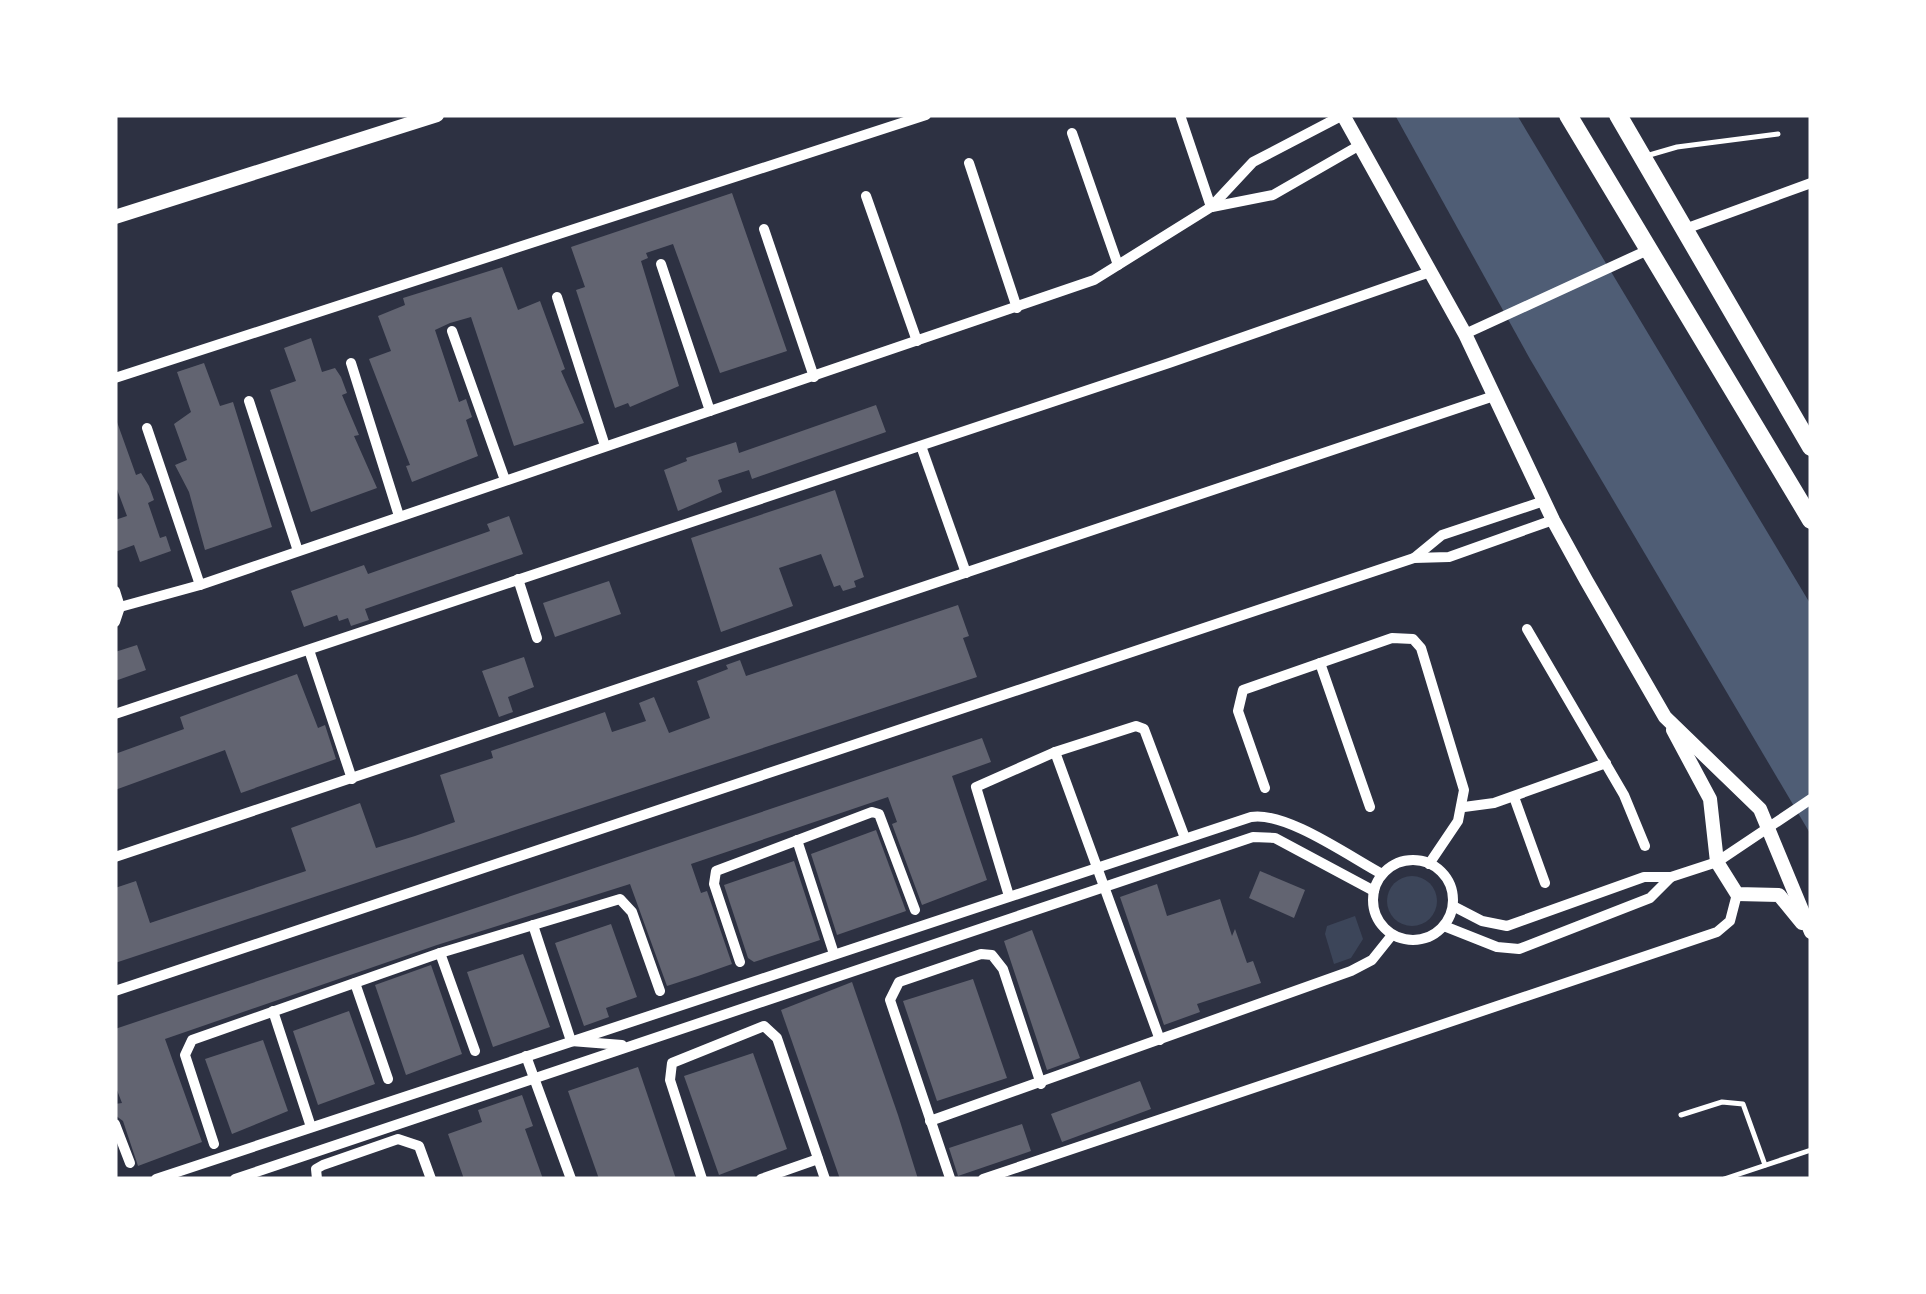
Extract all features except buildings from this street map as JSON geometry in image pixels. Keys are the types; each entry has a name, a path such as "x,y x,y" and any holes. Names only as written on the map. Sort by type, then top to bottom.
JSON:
{"main road":[{"path":"1568,115 1811,520"},
{"path":"1618,115 1811,448"}],"street":[{"path":"115,218 437,115"},
{"path":"115,378 926,115"},
{"path":"1180,115 1211,207"},
{"path":"120,607 200,585 1094,280 1211,207 1253,162 1343,115 1465,334 1553,520 1710,799 1717,862 1737,894 1730,921 1717,932 983,1179"},
{"path":"1072,133 1118,266"},
{"path":"1211,207 1273,195 1360,145"},
{"path":"968,162 1017,308"},
{"path":"1685,229 1811,182"},
{"path":"866,196 917,341"},
{"path":"764,228 814,377"},
{"path":"1465,334 1648,250"},
{"path":"661,264 710,411"},
{"path":"115,714 922,446 1430,272"},
{"path":"557,297 606,446"},
{"path":"452,331 505,480"},
{"path":"351,362 400,516"},
{"path":"115,858 1494,396"},
{"path":"249,401 298,551"},
{"path":"147,428 200,585"},
{"path":"922,446 966,573"},
{"path":"1414,558 1442,535 1544,501"},
{"path":"115,991 1414,558 1449,557 1553,520"},
{"path":"518,579 537,638"},
{"path":"115,592 120,607 115,622"},
{"path":"1527,628 1606,763 1645,846"},
{"path":"1265,788 1238,711 1238,695 1392,638 1412,639 1421,648 1460,771 1464,807 1429,864"},
{"path":"309,650 352,780"},
{"path":"1320,664 1370,807"},
{"path":"1665,717 1760,809 1811,935"},
{"path":"1009,896 976,788 1056,752 1136,726 1144,729 1185,838"},
{"path":"1056,752 1160,1040"},
{"path":"1464,807 1514,797 1606,763"},
{"path":"1514,797 1545,883"},
{"path":"1452,906 1482,922 1507,926 1644,877 1671,877 1717,862 1811,800"},
{"path":"740,962 713,875 872,812 878,814 915,910"},
{"path":"156,1179 1097,866 1263,815 1382,874"},
{"path":"235,1179 1104,885 1264,836 1374,892"},
{"path":"798,840 834,954"},
{"path":"1399,862 1429,864 1448,881 1452,906 1444,926 1420,940 1392,935 1380,924 1374,892 1382,874 1399,862"},
{"path":"1444,926 1497,947 1518,949 1650,898 1671,877"},
{"path":"1737,894 1779,895 1811,935"},
{"path":"214,1144 186,1046 272,1011 440,953 620,899 632,912 660,991"},
{"path":"534,924 571,1042"},
{"path":"930,1121 1351,971 1372,960 1392,935"},
{"path":"440,953 475,1051"},
{"path":"950,1178 890,1000 891,990 911,976 981,954 1000,961 1042,1084"},
{"path":"355,984 388,1078"},
{"path":"272,1011 311,1126"},
{"path":"702,1179 670,1080 672,1063 678,1057 764,1026 778,1038 825,1179"},
{"path":"571,1042 626,1046"},
{"path":"526,1056 571,1179"},
{"path":"115,1124 130,1163"},
{"path":"318,1179 316,1170 323,1165 398,1140 419,1146 432,1179"},
{"path":"760,1179 818,1159"}],"lane":[{"path":"1643,157 1676,147 1778,134"},
{"path":"1681,1116 1722,1102 1743,1104 1765,1166"},
{"path":"1724,1179 1811,1150"}],"shaded area":[{"path":"1395,115 1517,115 1811,605 1811,835 1530,359"},
{"path":"1412,876 1430,883 1437,901 1430,919 1412,926 1394,919 1387,901 1394,883"},
{"path":"1355,916 1363,939 1351,958 1334,964 1325,934 1327,926"}]}
